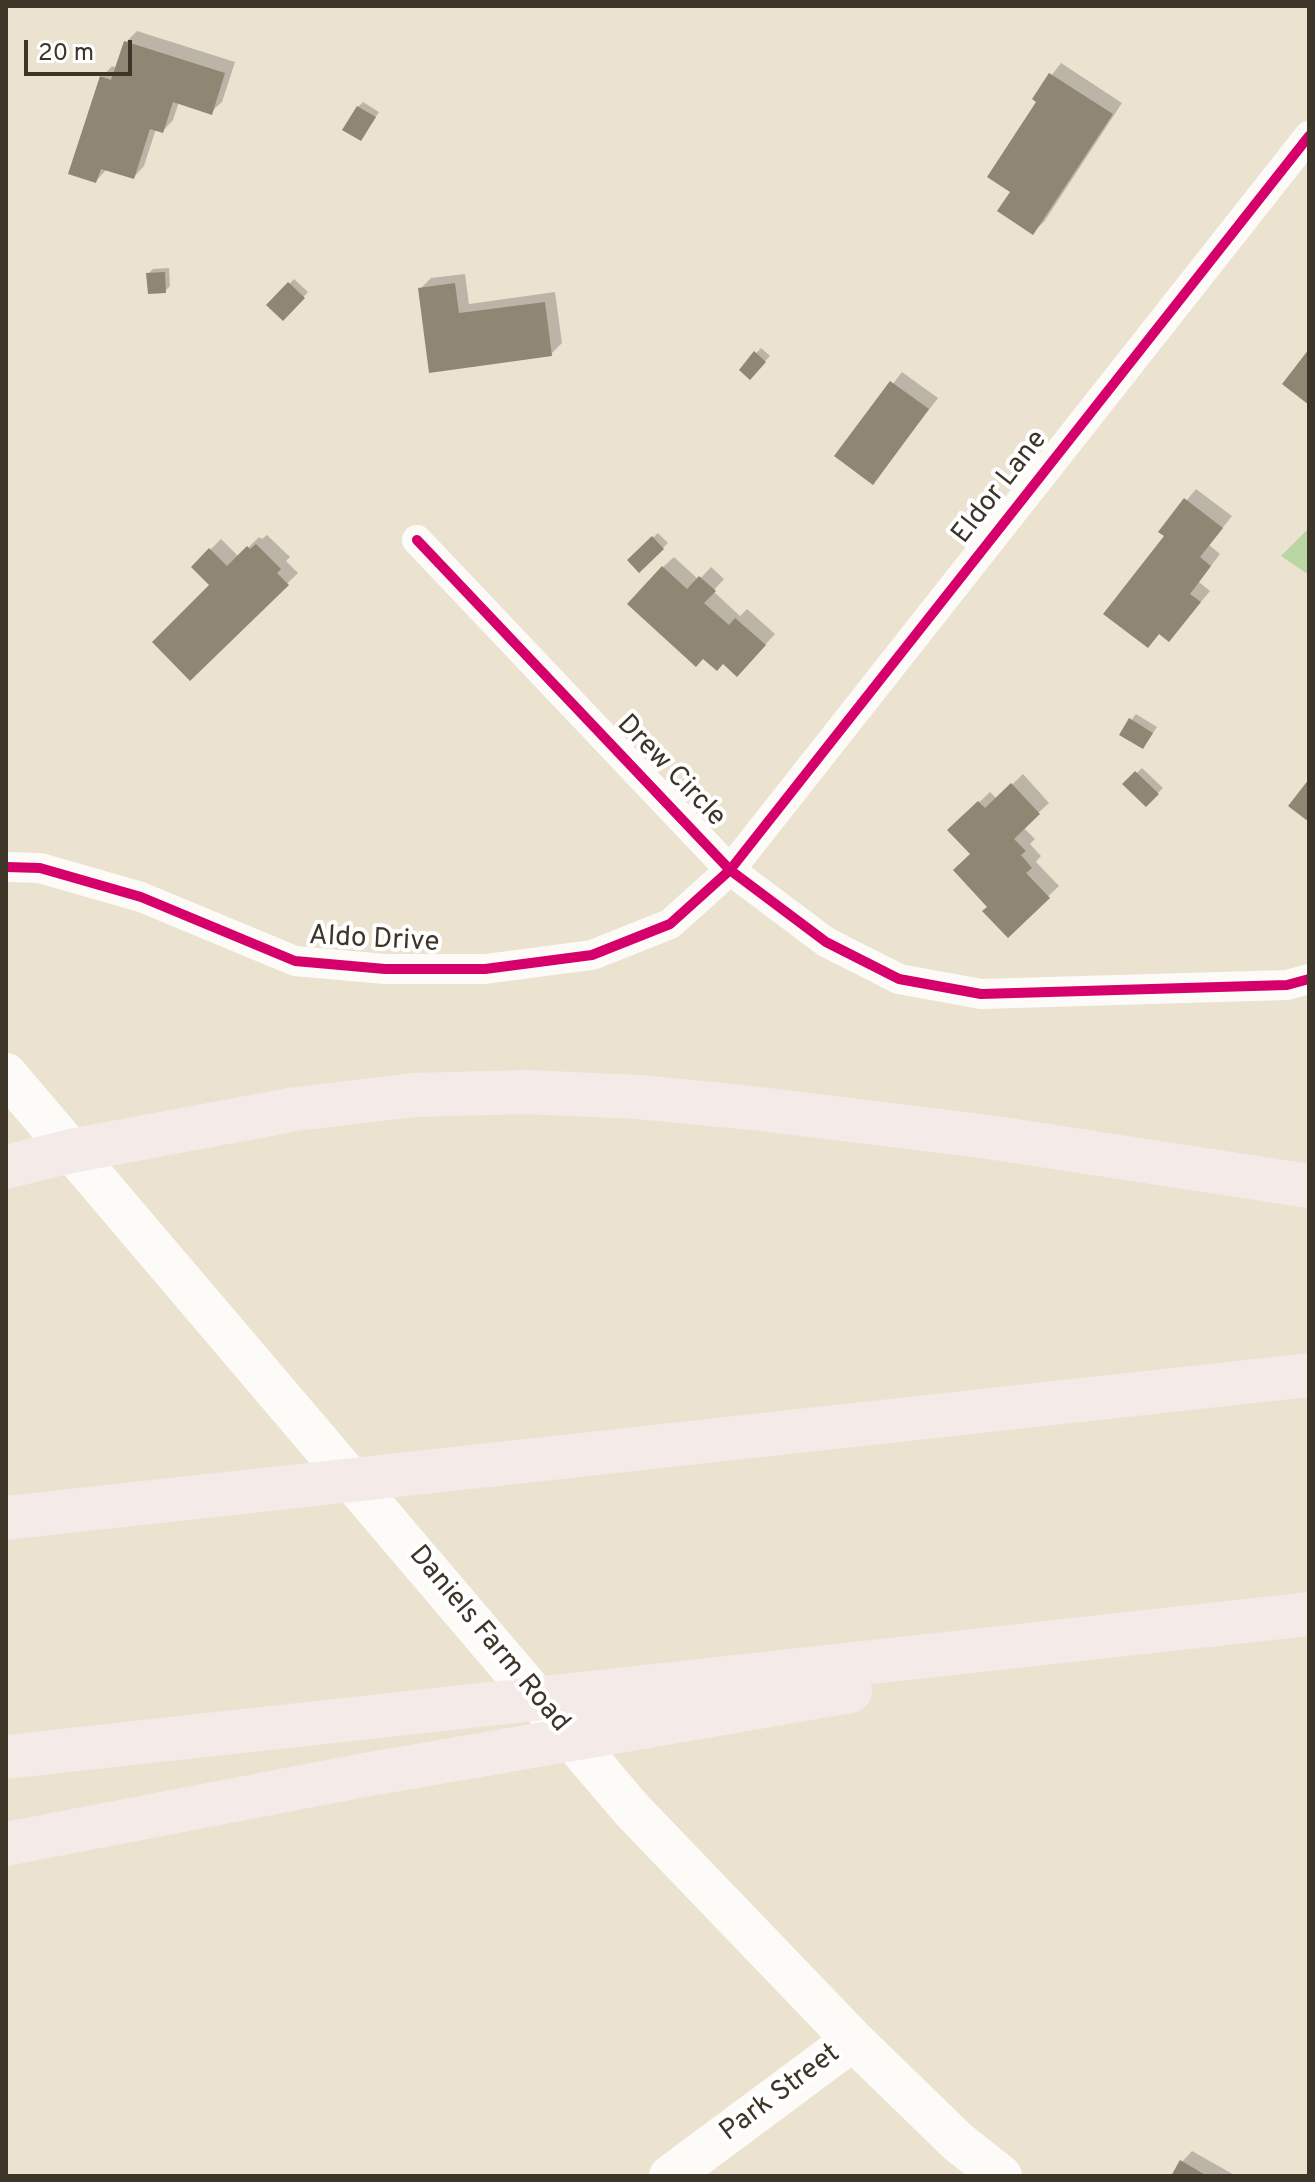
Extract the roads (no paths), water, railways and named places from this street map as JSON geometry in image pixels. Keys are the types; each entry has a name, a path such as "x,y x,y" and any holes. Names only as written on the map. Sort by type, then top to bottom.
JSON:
{"highway":[{"path":"6,1167 71,1151 232,1120 357,1101 415,1095 539,1092 695,1102 894,1125 1309,1186"},
{"path":"6,1518 1309,1375"},
{"path":"6,1757 1293,1616"},
{"path":"6,1844 374,1773 1293,1616"}],"main road":[{"name":"Daniels Farm Road","path":"6,1074 632,1810 853,2040 958,2142 1001,2176"},
{"name":"Park Street","path":"670,2176 853,2040"}],"street":[{"name":"Eldor Lane","path":"730,870 1309,136"},
{"name":"Drew Circle","path":"417,540 730,870 826,942 899,979 981,994 1287,985 1309,979"},
{"name":"Aldo Drive","path":"6,867 40,868 141,897 295,961 385,969 485,969 592,955 670,924 730,870"}]}
